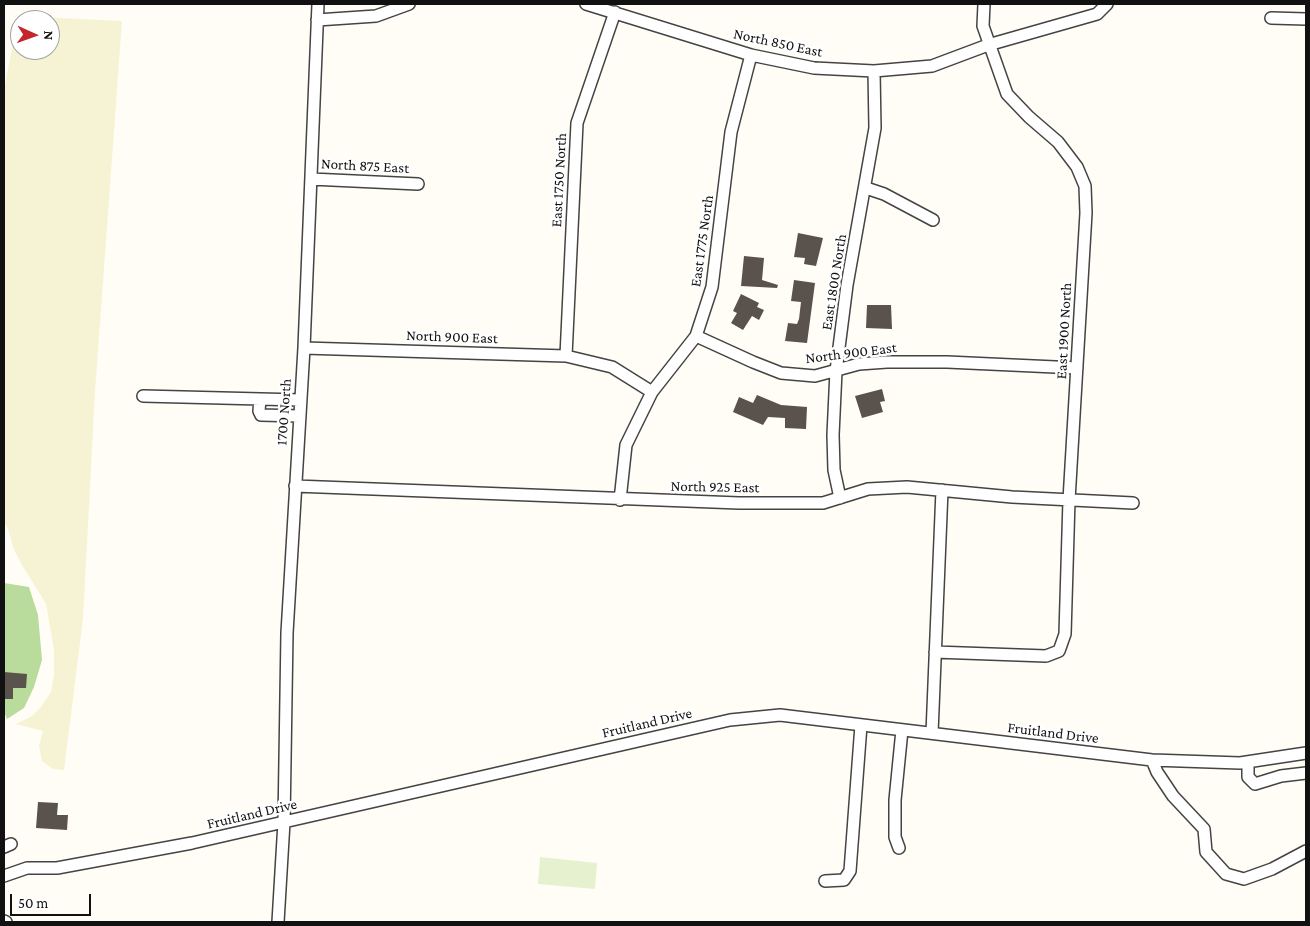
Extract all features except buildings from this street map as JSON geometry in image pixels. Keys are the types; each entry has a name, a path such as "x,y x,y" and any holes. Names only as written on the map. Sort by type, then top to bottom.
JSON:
{"street":[{"name":"1700 North","path":"278,922 284,822 287,633 304,348 318,4"},
{"path":"317,20 376,16 409,4"},
{"name":"North 850 East","path":"586,4 751,55 814,68 874,71 932,66 988,45 1097,14 1107,4"},
{"name":"East 1900 North","path":"935,652 1046,656 1059,651 1065,634 1069,500 1086,213 1085,186 1077,167 1058,142 1028,116 1008,94 982,26 984,4"},
{"name":"East 1750 North","path":"566,356 577,123 615,12"},
{"path":"1271,18 1306,19"},
{"name":"East 1775 North","path":"620,500 626,445 652,392 696,336 712,287 732,132 751,55"},
{"name":"East 1800 North","path":"840,498 834,452 836,371 848,285 875,128 874,71"},
{"name":"North 875 East","path":"312,179 418,184"},
{"path":"866,188 884,194 933,220"},
{"name":"North 900 East","path":"696,336 781,373 815,376 859,364 887,362 947,362 1077,368"},
{"name":"North 900 East","path":"304,348 566,356 612,367 652,392"},
{"path":"142,396 300,400"},
{"path":"260,398 259,411 261,415 299,416"},
{"name":"North 925 East","path":"295,486 620,500 804,503 823,502 868,489 907,487 1069,500 1133,503"},
{"path":"932,734 942,490"},
{"name":"Fruitland Drive","path":"4,876 26,868 57,868 182,845 730,720 780,715 1152,760 1248,762 1306,753"},
{"path":"825,882 844,880 850,871 861,724"},
{"path":"899,848 895,837 895,800 902,730"},
{"path":"1152,760 1157,772 1173,796 1204,829 1206,852 1226,874 1244,879 1272,869 1306,851"},
{"path":"1248,762 1248,777 1255,784 1281,776 1306,773"}],"shaded area":[{"path":"60,18 122,21 95,392 83,619 64,770 53,769 42,761 39,746 43,731 16,724 32,716 51,692 54,675 54,650 46,604 14,550 4,522 4,90 10,58 10,60 60,60"}],"green space":[{"path":"4,583 29,587 38,615 42,660 34,687 24,708 7,719 4,712"},
{"path":"540,857 597,863 595,889 538,884"}]}
